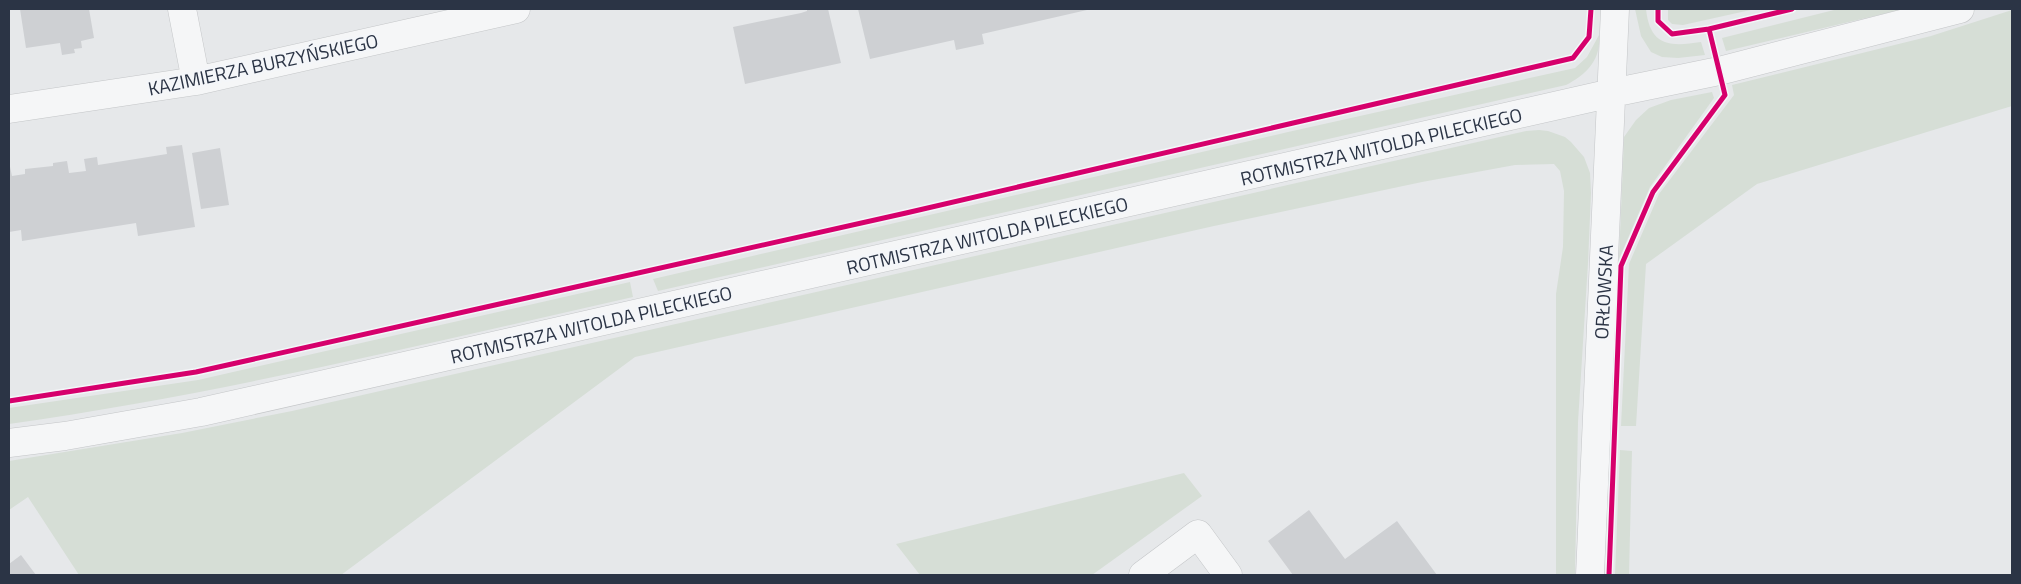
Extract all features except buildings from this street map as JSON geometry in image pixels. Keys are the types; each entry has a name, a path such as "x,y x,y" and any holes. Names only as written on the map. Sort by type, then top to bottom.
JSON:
{"street":[{"path":"182,9 196,81"},
{"name":"KAZIMIERZA BURZYŃSKIEGO","path":"9,109 196,81 516,9"},
{"name":"ORŁOWSKA","path":"1590,575 1615,9"},
{"name":"ROTMISTRZA WITOLDA PILECKIEGO","path":"9,443 65,436 201,412 1612,93 1719,71 1960,9"},
{"path":"1143,575 1198,534 1228,575"}],"shaded area":[{"path":"1635,9 1646,9 1652,30 1663,41 1671,44 1701,42 1705,55 1678,58 1662,57 1651,52 1641,36"},
{"path":"1668,9 1755,9 1683,25 1672,24 1668,20"},
{"path":"1838,9 1904,9 1726,51 1722,38"},
{"path":"2012,10 2012,106 1757,184 1646,264 1636,426 1621,426 1629,264 1659,194 1734,95 1732,85 1931,36"},
{"path":"1599,35 1598,52 1595,59 1586,71 1566,85 658,291 653,279 1288,132 1575,68 1587,57"},
{"path":"1712,92 1714,98 1650,187 1619,259 1624,137 1636,120 1649,108 1671,100"},
{"path":"1539,130 1565,137 1571,142 1584,157 1590,173 1588,263 1578,422 1575,575 1556,575 1556,294 1563,247 1564,191 1560,171 1554,164 1515,165 1422,182 1214,226 635,357 341,575 79,575 28,497 9,510 9,461 182,433 292,411 1526,131"},
{"path":"630,282 633,297 244,383 88,412 9,424 9,408 198,380"},
{"path":"1620,450 1632,451 1629,575 1615,575"},
{"path":"1184,473 1202,496 1092,575 920,575 896,544"}],"cycle path":[{"path":"9,401 196,372 906,213 1573,58 1589,37 1591,9"},
{"path":"1658,9 1658,21 1672,34 1709,29 1792,9"},
{"path":"1609,575 1621,266 1653,192 1725,95 1709,29"}]}
